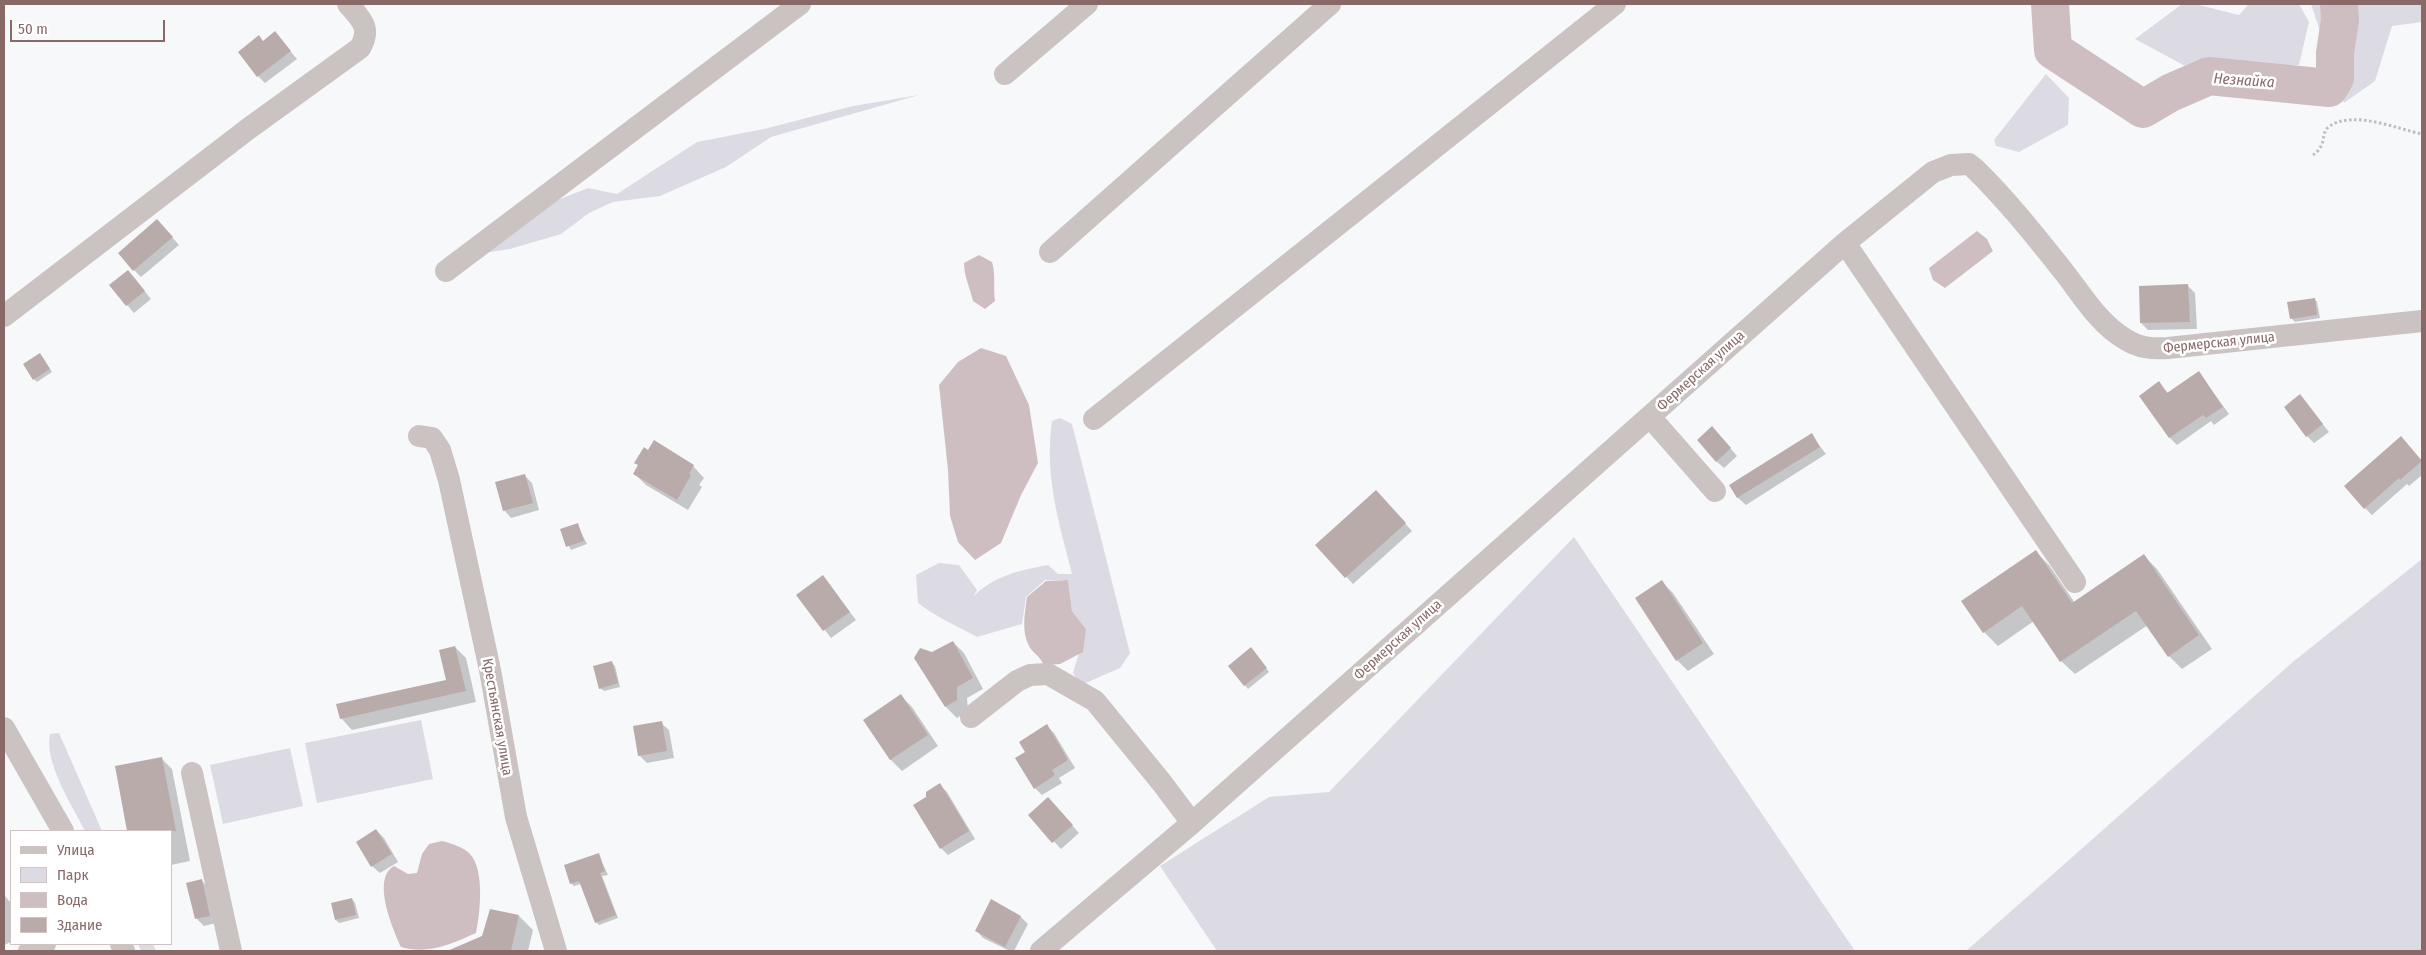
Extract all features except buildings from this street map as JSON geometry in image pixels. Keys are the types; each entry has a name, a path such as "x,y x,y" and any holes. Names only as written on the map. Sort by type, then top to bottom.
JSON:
{"street":[{"path":"4,316 248,129 360,48 365,39 366,30 362,21 348,4"},
{"path":"446,272 800,4"},
{"path":"1005,74 1087,4"},
{"path":"1050,252 1330,4"},
{"path":"1094,419 1616,4"},
{"name":"Фермерская улица","path":"1041,951 1192,823 1845,243 1933,172 1951,165 1969,164 1985,178 2064,272 2094,311 2123,338 2138,346 2152,349 2168,348 2422,322"},
{"path":"1845,243 2075,582"},
{"path":"1650,417 1715,490"},
{"name":"Крестьянская улица","path":"419,436 432,438 440,450 449,480 490,670 516,817 556,951"},
{"path":"971,717 1017,681 1030,675 1052,675 1095,701 1192,823"},
{"path":"4,728 62,830"},
{"path":"192,773 231,951"},
{"path":"29,951 43,945"}],"path":[{"path":"2313,155 2321,146 2324,133 2331,125 2346,119 2380,123 2422,134"}],"green space":[{"path":"2182,4 2195,4 2239,15 2249,4 2299,4 2309,22 2299,65 2187,67 2135,39"},
{"path":"2311,4 2422,4 2422,22 2392,26 2375,81 2344,103"},
{"path":"2046,74 2069,98 2068,125 2019,152 1996,146 1994,140"},
{"path":"919,95 771,137 726,167 660,196 613,202 589,213 561,234 510,249 490,252 481,238 482,230 588,188 617,194 697,142 764,129 853,106"},
{"path":"1060,418 1072,424 1130,653 1120,668 1081,685 1073,673 1086,629 1072,611 1068,580 1045,580 1026,597 1022,624 977,637 939,617 918,603 916,575 939,563 959,565 977,590 973,597 998,579 1027,569 1048,565 1058,574 1072,574 1051,480 1050,441 1052,421"},
{"path":"1574,537 1855,951 1217,951 1160,866 1269,797 1329,792"},
{"path":"2422,559 2422,951 1966,951 2294,661"},
{"path":"421,720 433,779 317,803 305,743"},
{"path":"59,733 102,830 84,830 55,771 49,745 50,734"},
{"path":"290,748 303,806 223,824 210,765"},
{"path":"138,945 153,945 156,951 141,951"}],"water":[{"path":"1977,231 1987,239 1993,251 1945,288 1933,280 1929,268"},
{"path":"979,255 992,262 994,272 995,301 985,309 973,301 964,268 964,263"},
{"path":"981,348 1006,356 1029,405 1038,463 1021,495 1001,543 975,560 958,542 950,516 948,470 939,385 958,362"},
{"path":"1068,580 1072,611 1086,629 1083,652 1060,664 1044,665 1041,659 1032,651 1025,634 1024,622 1027,597 1046,581"},
{"path":"442,841 464,849 475,861 480,881 479,915 476,933 430,949 421,950 401,947 386,905 384,882 387,872 394,866 408,874 417,873 422,854 429,844"}],"waterway":[{"name":"Незнайка","path":"2050,4 2053,50 2143,109 2170,93 2209,76 2329,88 2335,78 2335,53 2340,20 2339,4"}]}
